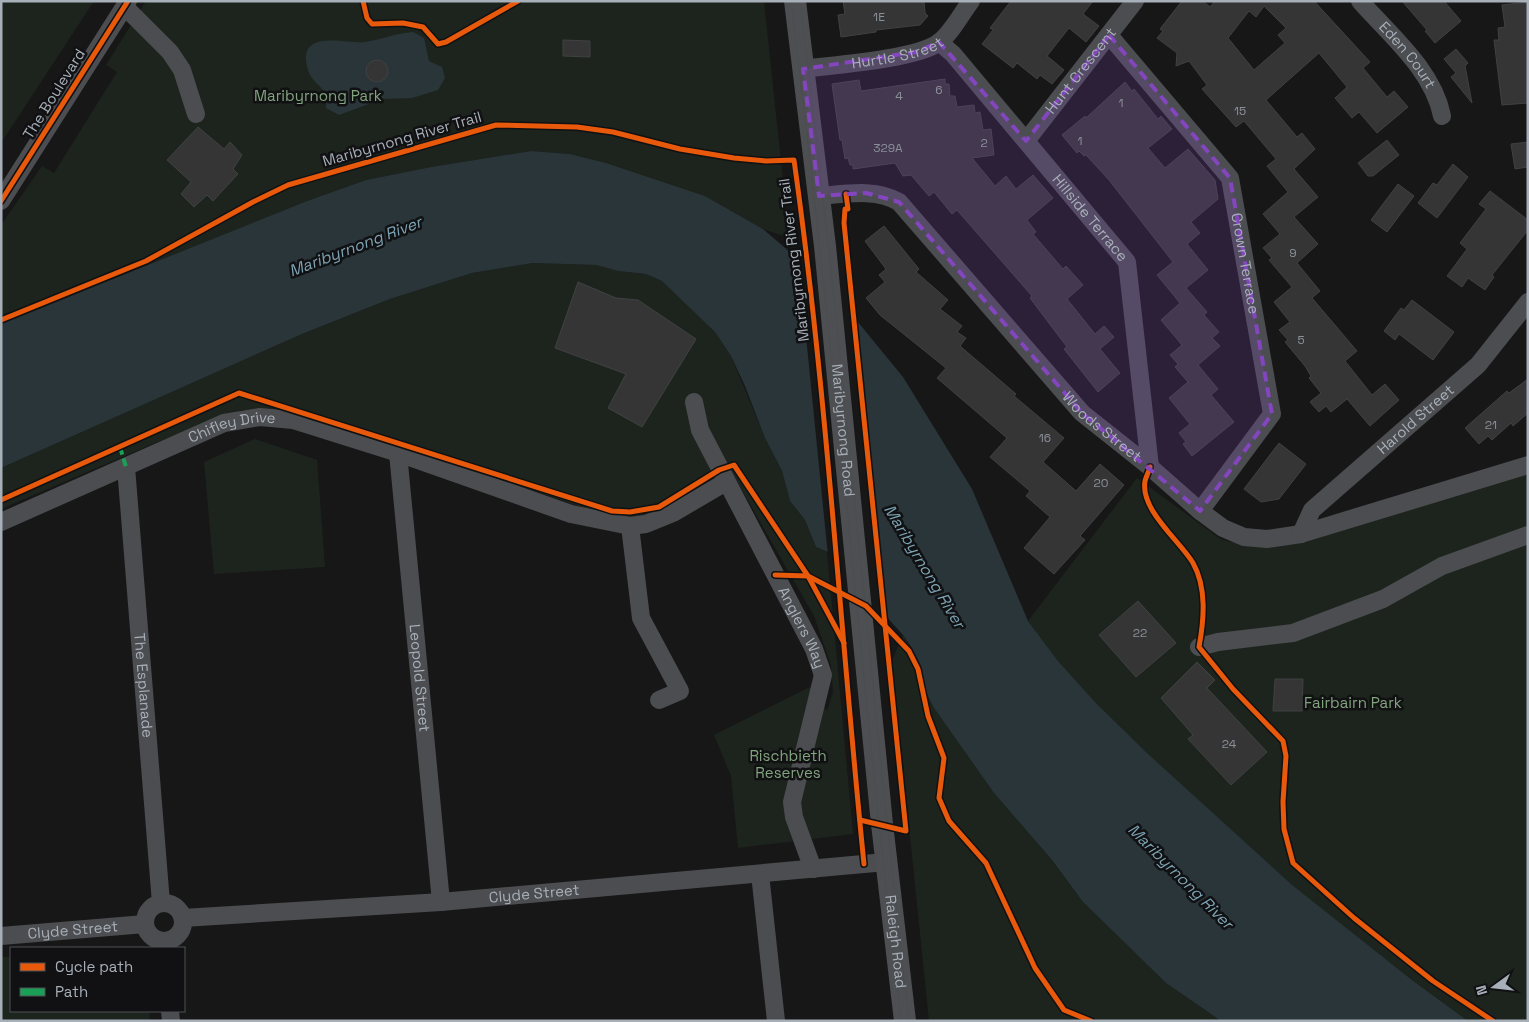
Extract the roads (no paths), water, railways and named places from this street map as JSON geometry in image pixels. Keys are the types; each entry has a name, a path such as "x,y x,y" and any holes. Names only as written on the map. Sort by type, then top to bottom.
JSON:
{"main road":[{"name":"Maribyrnong Road","path":"795,1 827,269 886,862"},
{"name":"Raleigh Road","path":"886,862 905,1021"}],"street":[{"name":"Hurtle Street","path":"803,68 916,52 939,42 971,1"},
{"name":"Hunt Crescent","path":"1026,141 1135,1"},
{"name":"Eden Court","path":"1360,1 1420,69 1438,100 1442,116"},
{"path":"127,4 170,52 182,70 196,114"},
{"name":"The Boulevard","path":"1,201 127,4"},
{"name":"Crown Terrace","path":"1110,35 1230,178 1272,414 1200,511"},
{"name":"Hillside Terrace","path":"939,42 953,54 1127,262 1150,467"},
{"name":"Woods Street","path":"819,196 884,195 899,202 1082,413 1150,467 1200,511 1223,528 1244,538 1267,540 1302,534 1528,465"},
{"name":"Harold Street","path":"1302,534 1312,510 1478,365 1528,302"},
{"name":"Anglers Way","path":"694,402 700,430 814,649 823,674 792,802 794,817 812,869"},
{"name":"Chifley Drive","path":"1,522 224,423 260,417 293,420 571,514 630,526 646,524 673,513 726,482"},
{"name":"Leopold Street","path":"398,454 441,902"},
{"name":"The Esplanade","path":"126,467 161,903"},
{"path":"630,526 641,618 680,691 659,700"},
{"path":"1199,647 1218,642 1293,633 1383,599 1442,566 1528,535"},
{"name":"Clyde Street","path":"183,918 441,902 886,862"},
{"path":"760,874 776,1021"},
{"path":"161,903 174,905 183,918 182,931 164,945 152,937 145,924 148,911 161,903"},
{"name":"Clyde Street","path":"1,936 145,924"}],"water":[{"path":"413,32 424,38 429,61 442,67 445,78 438,90 412,98 382,99 339,115 326,108 324,92 309,74 307,68 307,51 312,45 328,41 364,42"},
{"name":"Maribyrnong River","path":"531,151 570,154 606,163 705,196 763,229 791,253 835,294 903,377 972,489 1028,621 1058,661 1095,702 1146,752 1292,885 1412,980 1468,1021 1221,1021 1166,983 1083,902 1052,860 994,793 934,708 923,687 921,666 903,635 828,552 816,547 805,520 790,501 782,471 765,438 731,356 715,332 662,281 646,274 618,271 596,265 533,263 472,273 390,299 302,334 1,468 1,324 307,201 366,180 431,167"}],"tram line":[{"path":"791,1 821,256 901,1021"},
{"path":"800,1 830,256 881,766 909,1021"}],"park label":[{"name":"Maribyrnong Park","path":"318,96"},
{"name":"Fairbairn Park","path":"1353,703"},
{"name":"Rischbieth Reserves","path":"788,764"}]}
